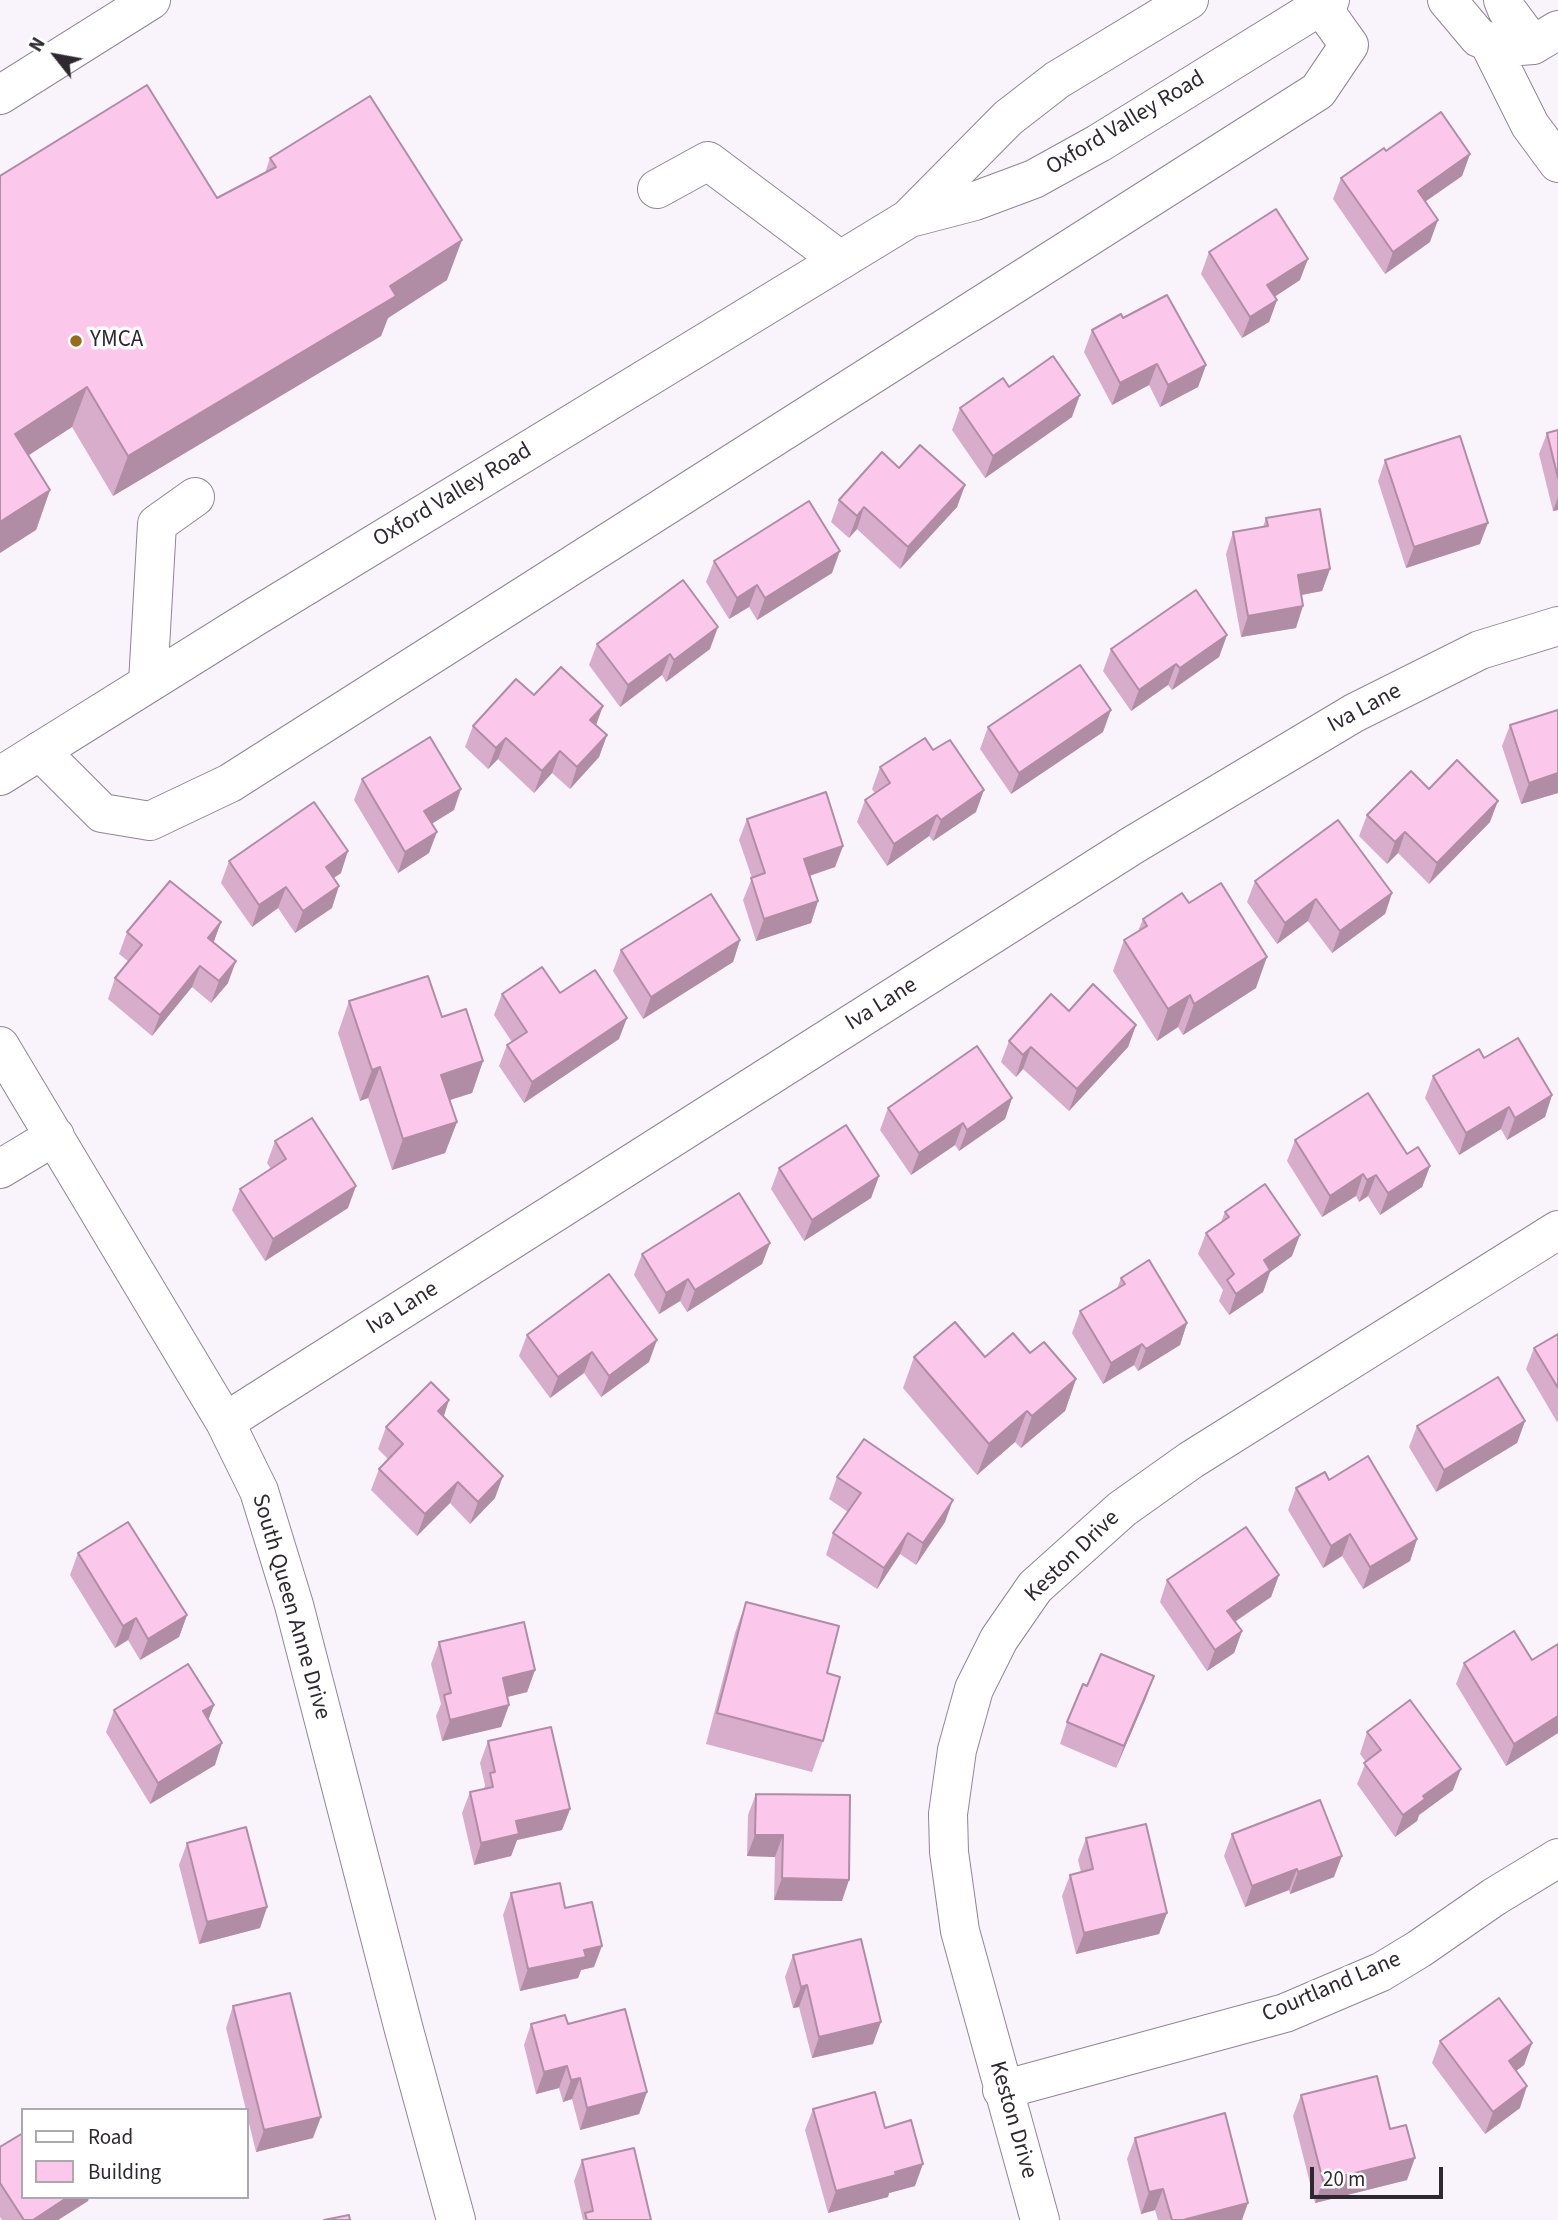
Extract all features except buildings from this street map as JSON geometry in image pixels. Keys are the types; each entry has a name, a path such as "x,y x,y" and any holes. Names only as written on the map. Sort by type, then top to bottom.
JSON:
{"street":[{"path":"0,95 152,0"},
{"name":"Oxford Valley Road","path":"0,776 908,219 1008,118 1057,80 1189,0"},
{"path":"1447,0 1479,38 1507,47 1546,37"},
{"path":"1503,0 1507,10 1546,37"},
{"path":"40,751 102,813 150,821 230,783 1318,91 1349,45 1326,3"},
{"name":"Oxford Valley Road","path":"908,219 975,201 1034,179 1099,143 1326,3"},
{"path":"1488,41 1530,125 1558,163"},
{"path":"657,189 708,161 840,260"},
{"path":"148,683 158,524 195,497"},
{"name":"Iva Lane","path":"225,1422 1133,845 1354,713 1480,650 1558,626"},
{"name":"South Queen Anne Drive","path":"0,1046 225,1422 258,1491 294,1605 318,1706 456,2220"},
{"path":"0,1169 55,1136"},
{"name":"Keston Drive","path":"1040,2220 960,1931 948,1852 948,1814 957,1750 974,1689 999,1639 1035,1587 1122,1509 1191,1460 1558,1230"},
{"name":"Courtland Lane","path":"1002,2090 1285,2013 1381,1972 1558,1858"}],"place":[{"name":"YMCA","path":"76,341"}]}
